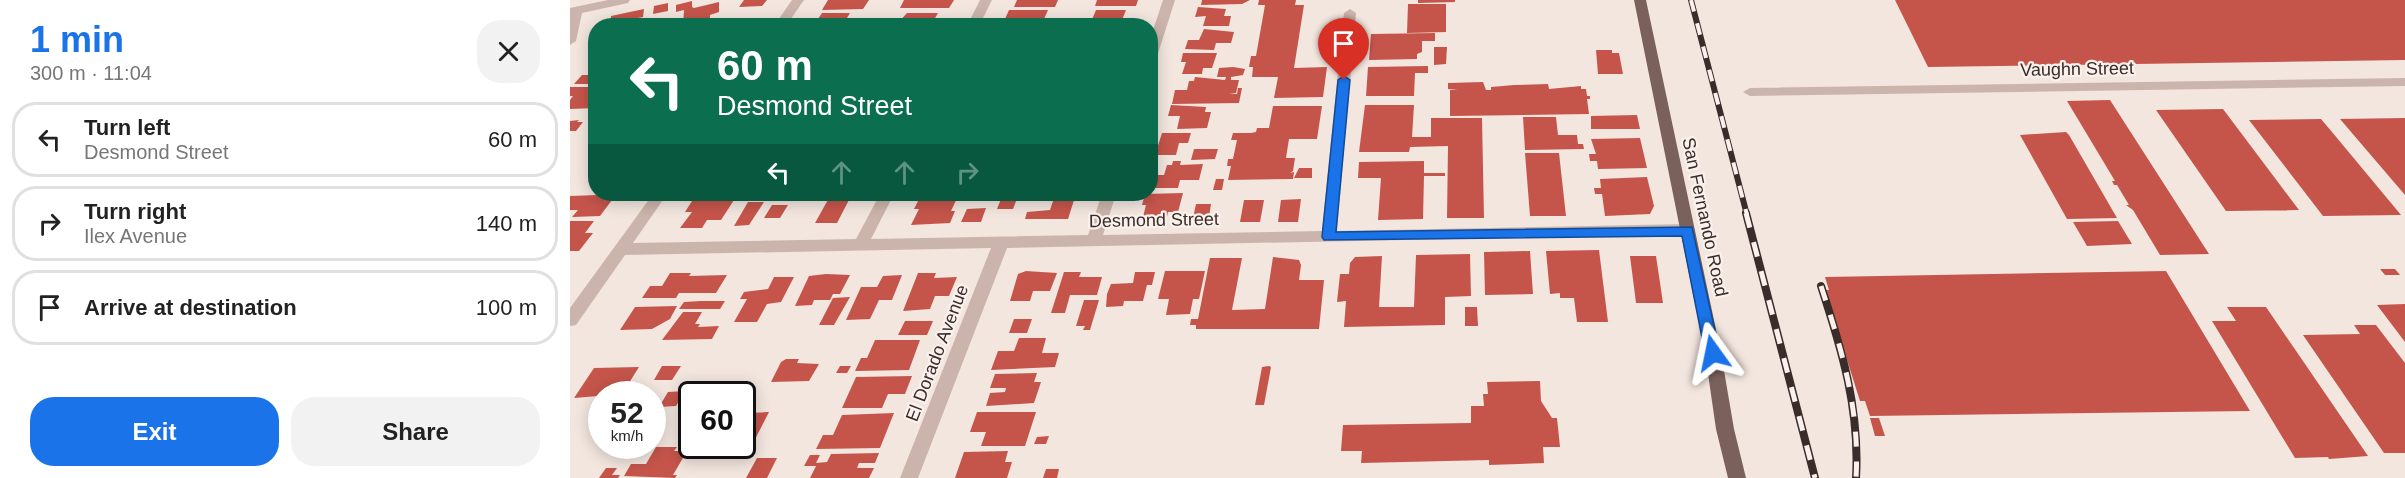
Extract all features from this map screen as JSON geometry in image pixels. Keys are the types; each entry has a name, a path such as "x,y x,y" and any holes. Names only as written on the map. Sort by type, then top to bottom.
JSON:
{"main road":[{"name":"San Fernando Road","path":"1640,0 1688,230 1725,429 1737,478"}],"street":[{"path":"570,41 573,11 624,0"},
{"path":"786,18 798,0"},
{"path":"977,18 986,0"},
{"path":"1158,35 1169,0"},
{"path":"1329,237 1350,13"},
{"name":"Vaughn Street","path":"1750,92 2405,82"},
{"path":"570,320 655,201"},
{"path":"860,245 882,201"},
{"path":"1094,241 1107,201"},
{"name":"Desmond Street","path":"620,249 1688,230"},
{"name":"El Dorado Avenue","path":"909,478 1001,243"}],"building":[{"path":"744,0 767,0 762,6 739,7"},
{"path":"828,0 869,0 863,9 822,10"},
{"path":"904,0 954,0 949,8 900,8"},
{"path":"1017,0 1058,0 1055,7 1014,7"},
{"path":"1097,0 1138,0 1136,6 1095,6"},
{"path":"1202,0 1250,0 1242,4 1201,5"},
{"path":"1259,0 1296,0 1295,5 1304,5 1294,68 1327,67 1323,97 1274,98 1278,77 1252,77 1253,67 1249,67 1251,56 1256,56 1265,5 1258,5"},
{"path":"1418,0 1455,0 1455,2 1418,3"},
{"path":"1895,0 2405,0 2405,60 1928,67"},
{"path":"692,1 694,8 719,2 719,12 710,15 710,18 684,18 684,10 676,12 676,5"},
{"path":"668,3 668,11 653,14 654,6"},
{"path":"1408,4 1446,4 1446,32 1407,33"},
{"path":"1198,7 1226,9 1224,16 1231,16 1229,26 1203,26 1206,16 1195,17"},
{"path":"644,9 643,17 611,18 611,16"},
{"path":"1009,10 1048,10 1044,18 1005,18"},
{"path":"1096,10 1126,10 1123,18 1093,18"},
{"path":"822,13 850,13 847,18 819,18"},
{"path":"907,13 938,13 935,18 902,18"},
{"path":"1204,29 1234,32 1231,43 1216,43 1214,50 1185,49 1188,40 1199,40"},
{"path":"1435,33 1435,41 1422,41 1422,52 1417,54 1417,59 1369,60 1371,34"},
{"path":"1434,47 1447,47 1446,64 1434,65"},
{"path":"1596,50 1612,50 1612,53 1619,53 1623,74 1598,74"},
{"path":"1183,53 1217,53 1212,68 1203,68 1202,74 1182,74 1186,62 1181,62"},
{"path":"1428,66 1428,73 1415,73 1414,96 1366,96 1368,67"},
{"path":"1219,68 1245,69 1243,75 1231,77 1231,80 1239,80 1236,93 1229,94 1237,94 1238,88 1242,88 1239,103 1172,104 1175,90 1187,90 1189,81 1194,81 1195,77 1225,80 1226,77 1217,77"},
{"path":"582,75 588,75 588,84 574,84"},
{"path":"1483,82 1486,90 1491,90 1491,87 1514,85 1548,84 1549,89 1581,86 1581,89 1586,89 1587,96 1590,96 1590,99 1587,99 1589,114 1450,116 1450,90 1458,90 1448,89 1448,83"},
{"path":"570,87 588,87 588,108 570,109 570,100 573,96 570,96"},
{"path":"2110,100 2209,254 2160,255 2133,210 2126,205 2129,205 2117,185 2114,185 2112,181 2115,181 2067,101"},
{"path":"1171,105 1206,107 1205,112 1211,112 1207,128 1177,129 1180,116 1168,116"},
{"path":"1365,105 1414,105 1412,137 1431,137 1431,118 1482,118 1484,218 1447,218 1448,146 1410,147 1409,152 1359,152"},
{"path":"1273,106 1322,106 1317,139 1289,139 1286,158 1295,158 1293,171 1290,173 1294,172 1293,179 1228,180 1231,166 1227,166 1228,159 1233,159 1237,140 1231,140 1233,133 1251,133 1256,132 1257,128 1269,128"},
{"path":"2223,109 2299,210 2226,211 2156,110"},
{"path":"1637,115 1640,129 1591,129 1591,116"},
{"path":"1523,117 1556,117 1558,135 1577,135 1578,144 1583,144 1584,149 1525,150"},
{"path":"2405,118 2405,195 2340,119"},
{"path":"2321,119 2401,215 2323,216 2249,120"},
{"path":"579,120 577,122 583,122 576,131 570,131 570,121"},
{"path":"2066,132 2117,218 2067,219 2020,135"},
{"path":"1162,133 1191,133 1188,143 1179,143 1176,155 1158,155"},
{"path":"1640,138 1647,168 1598,169 1597,161 1590,161 1589,154 1596,154 1591,139"},
{"path":"1194,149 1218,149 1215,159 1191,160"},
{"path":"1525,153 1559,153 1566,216 1530,216"},
{"path":"1173,161 1181,161 1180,165 1203,164 1199,180 1180,180 1178,188 1158,188 1158,175 1164,175 1167,165 1172,165"},
{"path":"1424,161 1424,173 1445,173 1445,176 1424,176 1423,219 1378,220 1381,178 1358,178 1359,162"},
{"path":"1299,168 1312,168 1312,178 1294,178"},
{"path":"1647,177 1654,206 1650,214 1605,216 1602,194 1595,194 1594,188 1601,188 1600,179"},
{"path":"1216,179 1224,179 1222,190 1213,190"},
{"path":"1183,193 1178,212 1168,212 1166,221 1142,221 1146,205 1142,205 1143,201 1158,201 1158,194"},
{"path":"588,195 588,201 611,201 600,216 572,217 578,210 570,210 570,196"},
{"path":"1301,199 1298,222 1278,222 1281,200"},
{"path":"1244,200 1264,200 1260,222 1240,222"},
{"path":"692,201 733,201 721,220 707,220 702,228 680,228 692,212 685,212"},
{"path":"827,201 848,201 837,223 815,223"},
{"path":"918,201 956,201 951,211 955,211 950,223 911,225 919,209 914,209"},
{"path":"1000,201 1016,201 1013,209 997,209"},
{"path":"1053,201 1074,201 1068,219 1025,219 1027,212 1050,210"},
{"path":"748,202 764,202 749,225 734,226"},
{"path":"1196,204 1211,204 1209,217 1193,218"},
{"path":"772,205 788,205 780,218 764,218"},
{"path":"986,208 981,222 961,222 967,209"},
{"path":"570,221 594,221 585,233 593,233 579,251 570,251"},
{"path":"2118,221 2132,244 2087,246 2073,222"},
{"path":"1599,250 1608,322 1577,322 1574,298 1560,298 1560,293 1550,294 1546,251"},
{"path":"1530,251 1533,294 1485,295 1484,252"},
{"path":"1470,254 1471,296 1445,297 1445,325 1344,327 1346,301 1337,302 1340,274 1349,274 1350,263 1355,257 1382,256 1379,307 1414,307 1416,255"},
{"path":"1630,256 1656,256 1663,303 1636,303"},
{"path":"1273,257 1299,260 1301,265 1299,280 1324,280 1319,329 1196,329 1196,325 1190,325 1191,319 1198,319 1210,258 1242,258 1232,310 1265,309"},
{"path":"2380,269 2395,269 2400,275 2385,275"},
{"path":"1026,271 1057,273 1050,291 1033,291 1030,301 1010,301 1018,274"},
{"path":"1165,271 1205,271 1199,299 1193,299 1190,314 1166,315 1169,299 1158,299"},
{"path":"2166,271 2250,411 1870,416 1865,401 1860,401 1825,290 1829,290 1825,277"},
{"path":"1064,272 1081,272 1079,277 1102,277 1097,295 1070,295 1065,313 1051,313"},
{"path":"1135,272 1155,272 1152,285 1147,285 1143,301 1124,301 1123,306 1106,307 1111,284 1133,283"},
{"path":"670,273 691,273 689,276 727,275 716,293 679,293 676,298 642,298 650,286 662,286"},
{"path":"918,273 936,273 934,278 957,277 949,296 935,296 930,309 903,311"},
{"path":"850,275 840,294 833,294 830,300 814,300 812,305 795,306 809,276"},
{"path":"902,275 892,300 879,300 870,319 846,320 861,287 877,287 883,276"},
{"path":"774,277 794,277 781,302 767,304 757,322 734,322 747,299 740,299 744,292 768,289"},
{"path":"850,297 834,325 819,325 833,298"},
{"path":"1084,300 1099,300 1090,330 1083,330 1085,326 1076,326"},
{"path":"725,301 720,309 679,309 684,302"},
{"path":"2405,304 2405,342 2377,305"},
{"path":"677,306 670,319 652,329 620,330 635,307"},
{"path":"1465,307 1477,307 1478,326 1465,326"},
{"path":"2227,307 2266,307 2368,456 2329,459 2328,457 2295,458 2212,321 2236,321"},
{"path":"683,312 702,312 695,324 700,324 698,327 719,326 712,339 662,340"},
{"path":"1014,319 1032,319 1027,333 1009,333"},
{"path":"905,321 933,321 927,335 898,335"},
{"path":"2354,325 2376,325 2405,363 2405,453 2384,453 2303,335 2360,334"},
{"path":"1019,338 1046,338 1042,353 1059,353 1055,367 991,370 998,351 1014,351"},
{"path":"875,340 920,340 909,370 855,371 861,358 867,358"},
{"path":"786,359 799,359 797,363 819,364 809,381 771,382 781,362"},
{"path":"662,366 681,366 672,380 654,380"},
{"path":"840,366 851,366 847,373 836,373"},
{"path":"639,367 630,381 588,381 588,397 574,398 594,368"},
{"path":"1262,367 1271,367 1264,405 1255,405"},
{"path":"1037,373 1034,382 1041,382 1034,403 986,406 990,393 1005,392 1006,388 990,388 995,374"},
{"path":"912,376 905,394 888,394 882,408 842,408 856,377"},
{"path":"1540,381 1541,401 1552,418 1557,418 1560,447 1543,447 1544,463 1489,465 1489,460 1361,463 1362,451 1341,451 1343,425 1471,423 1471,406 1484,406 1483,394 1488,394 1487,382"},
{"path":"678,391 676,406 666,407 668,392"},
{"path":"769,412 756,437 756,413"},
{"path":"977,412 1036,412 1025,446 981,446 986,432 970,432"},
{"path":"894,413 880,448 816,449 823,435 833,435 842,415"},
{"path":"1870,418 1879,418 1885,436 1875,436"},
{"path":"1049,436 1046,444 1034,444 1037,437"},
{"path":"666,447 677,447 674,451 678,451 678,459 682,459 673,475 677,475 675,478 624,476 631,464 646,464 649,459 666,459"},
{"path":"1008,451 1005,462 1012,462 1007,478 955,478 964,452"},
{"path":"879,453 875,463 859,463 857,468 874,468 869,478 810,478 816,466 804,466 810,455 820,455 816,463 827,462 831,454"},
{"path":"757,458 777,458 767,478 746,478"},
{"path":"606,468 617,468 612,475 620,475 618,478 599,478"},
{"path":"1046,469 1059,469 1057,478 1043,478"}],"railway":[{"path":"1691,0 1747,215"},
{"path":"1746,213 1815,478"},
{"path":"1821,286 1848,380 1855,428 1856,478"}],"route":[{"path":"1344,80 1329,237 1688,230 1713,353"}]}
